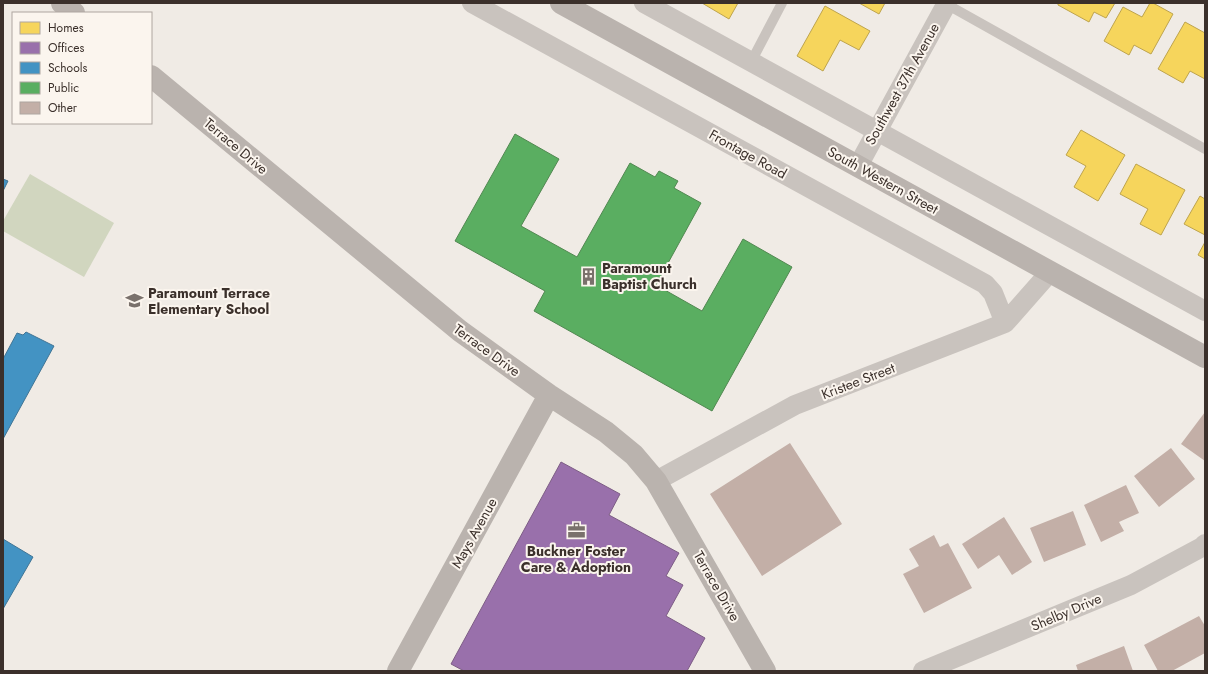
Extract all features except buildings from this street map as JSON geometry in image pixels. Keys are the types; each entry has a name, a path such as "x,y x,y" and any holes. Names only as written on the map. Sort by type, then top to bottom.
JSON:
{"street":[{"path":"62,3 73,12"},
{"name":"Frontage Road","path":"472,3 986,284 993,293 1005,322"},
{"name":"South Western Street","path":"561,3 1205,357"},
{"path":"644,3 1205,311"},
{"name":"Southwest 37th Avenue","path":"858,166 946,4"},
{"name":"Terrace Drive","path":"152,77 460,331 549,395 606,432 634,455 656,481 766,671"},
{"name":"Kristee Street","path":"656,481 795,405 1005,322 1050,272"},
{"name":"Mays Avenue","path":"404,669 549,395"},
{"name":"Shelby Drive","path":"923,671 1131,584 1202,547 1205,544"}],"lane":[{"path":"751,62 782,3"},
{"path":"946,4 1205,149"}],"green space":[{"path":"30,174 114,223 84,277 3,231 3,221"}],"place":[{"name":"Paramount Baptist Church","path":"589,276"},
{"name":"Paramount Terrace Elementary School","path":"135,301"},
{"name":"Buckner Foster Care & Adoption","path":"576,531"}]}
